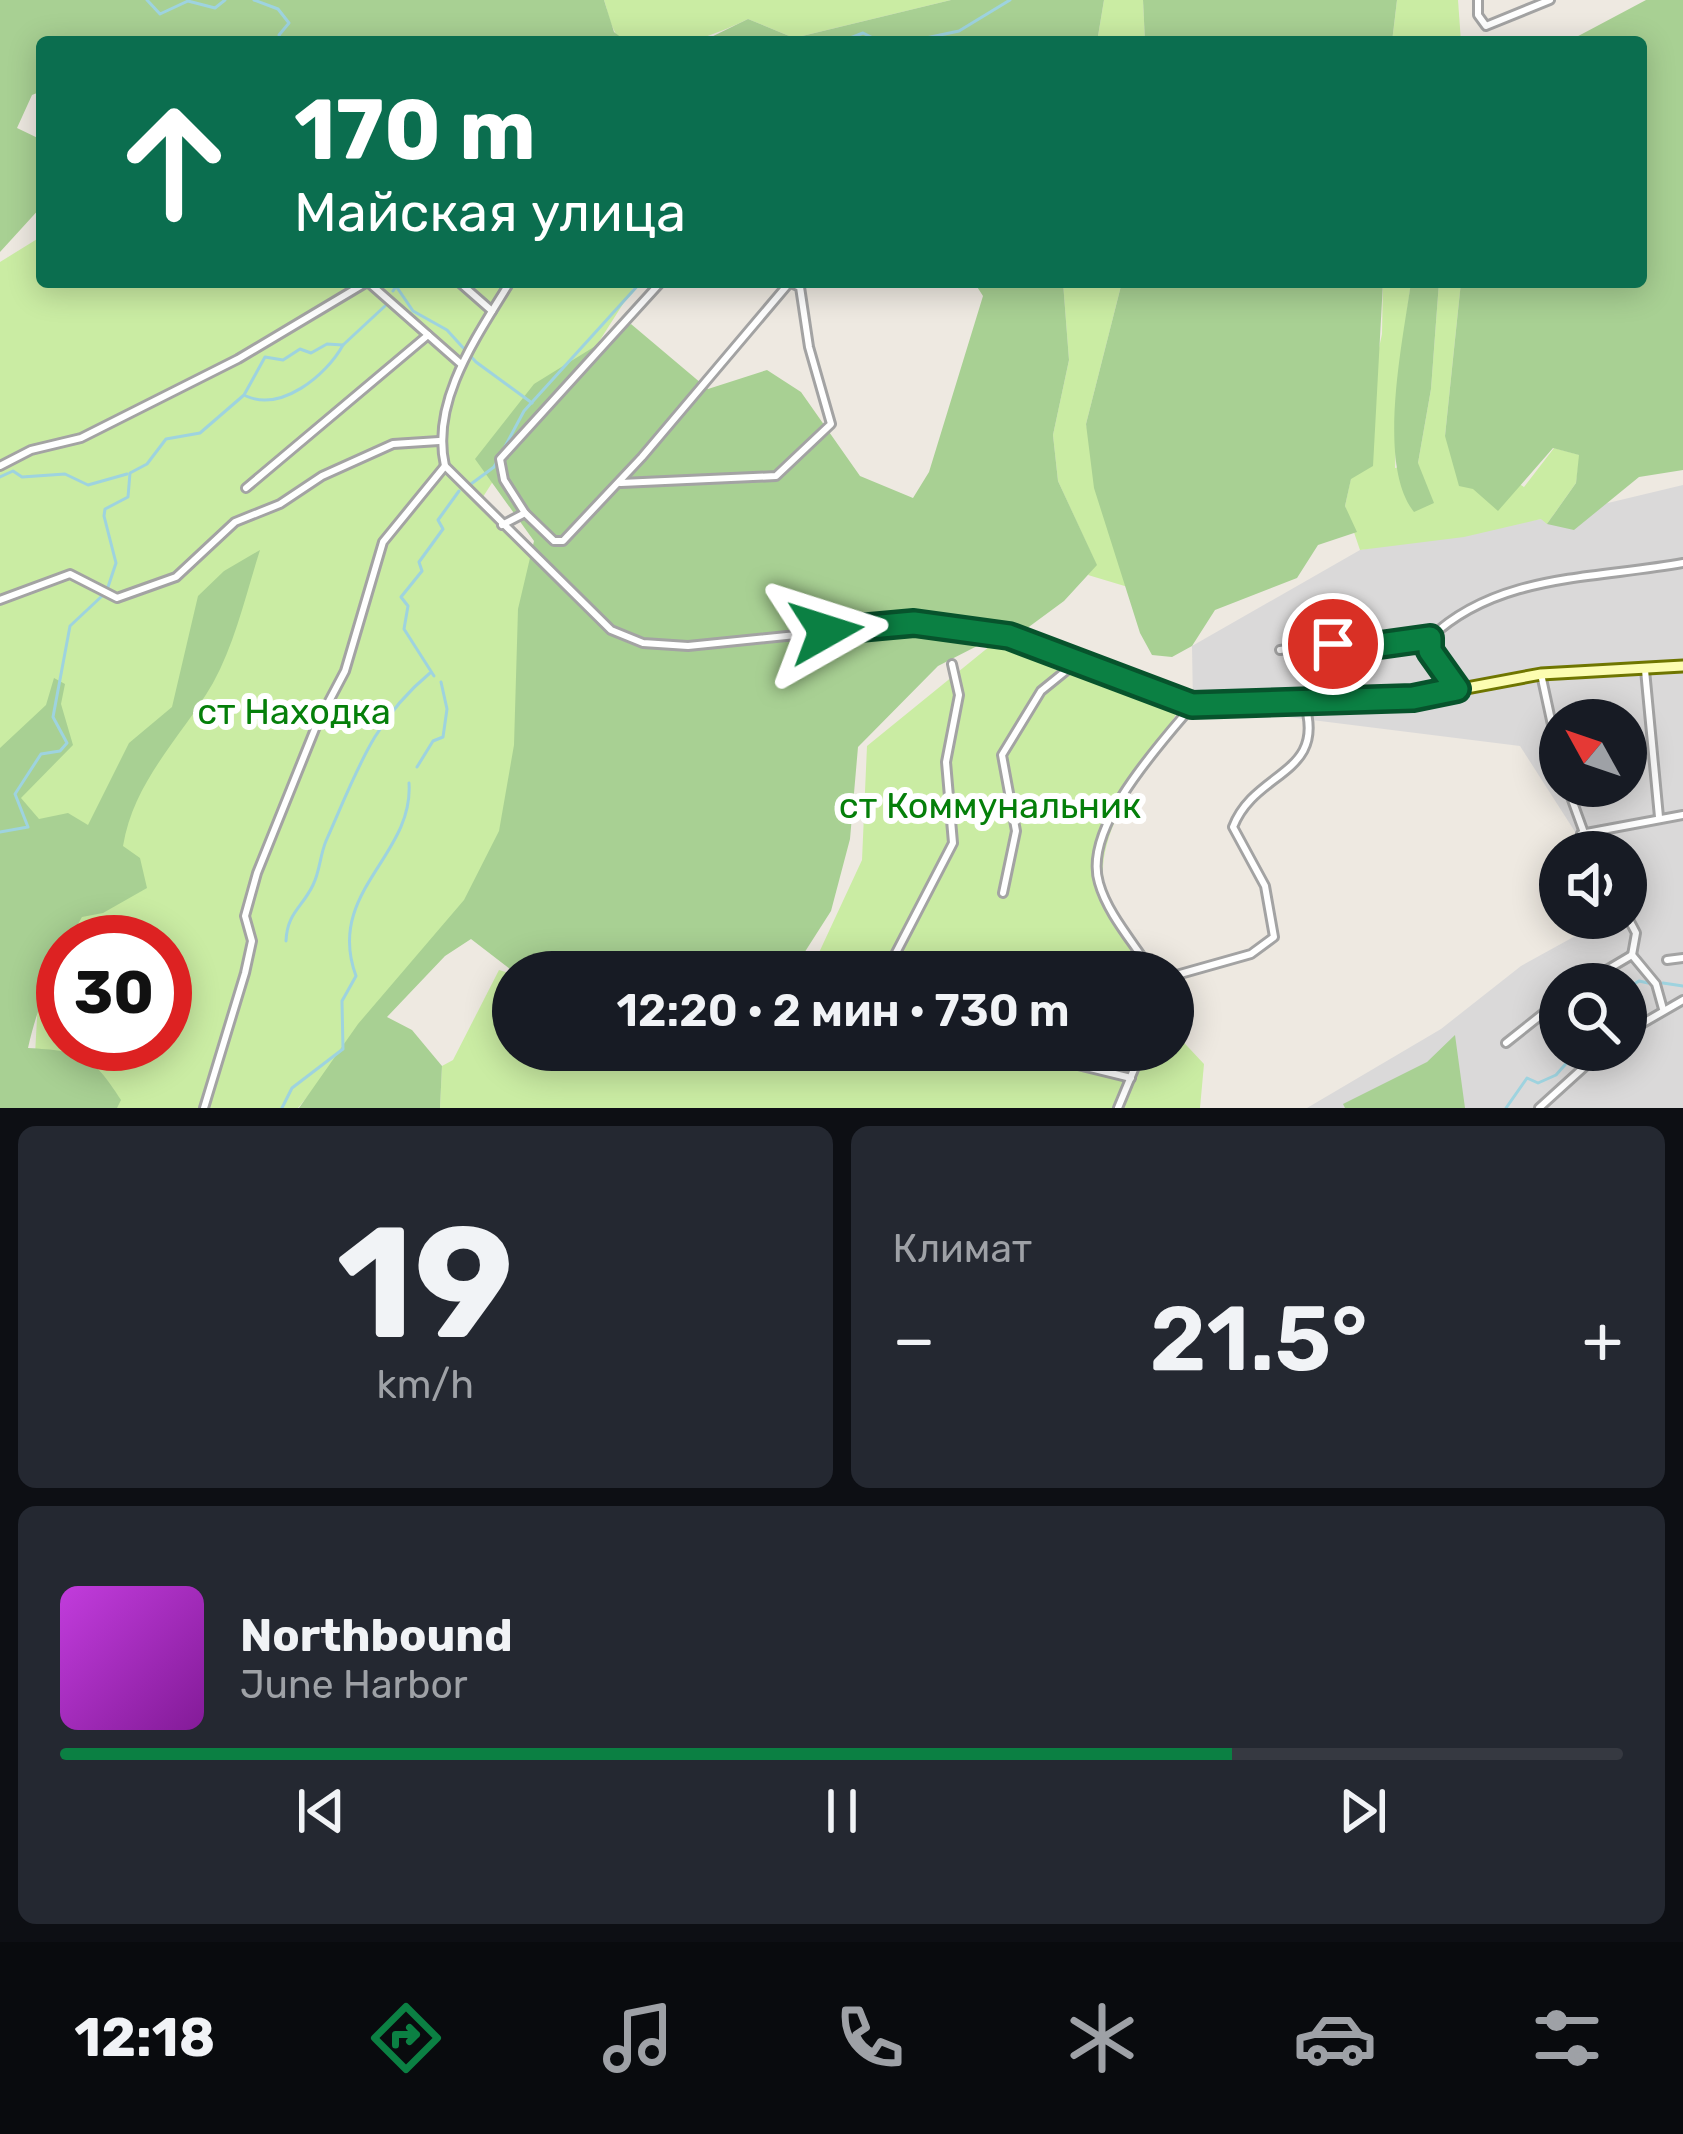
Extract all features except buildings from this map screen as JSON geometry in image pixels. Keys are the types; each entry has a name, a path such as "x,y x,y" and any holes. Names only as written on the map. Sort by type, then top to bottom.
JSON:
{"street":[{"path":"1478,0 1478,15 1486,26 1550,0"},
{"path":"0,466 31,450 81,438 238,359 306,314 356,288"},
{"path":"375,288 463,361"},
{"path":"466,288 493,311"},
{"path":"506,288 463,361 440,441 445,466 611,630 643,643 688,646 914,623 1009,636 1192,705 1413,698 1541,674 1683,666"},
{"path":"656,288 500,459 504,480 525,513 554,542 563,541 618,483 786,288"},
{"path":"618,483 776,476 831,424 809,347 800,288"},
{"path":"246,488 428,334"},
{"path":"0,600 70,574 118,598 176,577 235,522 280,504 322,476 393,444 440,441"},
{"path":"204,1108 252,941 245,916 310,742 345,671 370,572 383,542 445,466"},
{"path":"502,525 525,513"},
{"path":"1280,650 1328,643 1351,649 1430,638 1450,619 1510,589 1683,563"},
{"path":"1430,638 1430,651 1457,689"},
{"path":"1004,893 1016,831 1002,754 1041,691 1078,661"},
{"path":"897,951 953,843 946,762 959,695 952,664"},
{"path":"1645,670 1659,817"},
{"path":"1541,674 1546,699"},
{"path":"1194,967 1251,954 1274,937 1265,886 1233,827 1257,796 1308,750 1312,740 1304,702"},
{"path":"1139,951 1100,887 1098,858 1132,778 1192,705"},
{"path":"1595,831 1683,815"},
{"path":"1618,963 1632,955 1635,939"},
{"path":"1632,955 1656,984 1663,1009"},
{"path":"1666,960 1683,958"},
{"path":"1647,1019 1683,1000"},
{"path":"1506,1043 1539,1017"},
{"path":"1102,1071 1131,1078"},
{"path":"1118,1108 1134,1071"},
{"path":"1539,1108 1580,1071"}],"shaded area":[{"path":"1683,485 1683,1108 1307,1108 1441,1029 1521,966 1570,939 1647,939 1647,831 1575,831 1559,807 1647,807 1647,699 1539,699 1539,776 1520,746 1193,705 1192,646 1360,550 1541,519"}],"green space":[{"path":"0,0 604,0 619,36 36,36 36,93 17,128 36,137 36,213 0,252"},
{"path":"604,0 951,0 802,36 789,36 748,19 707,36 618,36"},
{"path":"951,0 1104,0 1098,36 802,36"},
{"path":"1104,0 1143,0 1145,36 1098,36"},
{"path":"1143,0 1397,0 1393,36 1145,36"},
{"path":"1397,0 1458,0 1461,36 1393,36"},
{"path":"1646,0 1683,0 1683,470 1639,477 1574,530 1547,524 1576,483 1579,455 1553,448 1498,511 1473,489 1459,486 1445,436 1460,288 1647,288 1647,36 1578,36"},
{"path":"748,19 789,36 713,36"},
{"name":"ст Находка","path":"36,240 36,288 633,288 579,373 508,458 481,500 611,626 510,853 298,1108 32,1108 36,1036 36,1071 192,1071 192,915 36,915 36,934 0,844 0,262"},
{"path":"978,288 1063,288 1069,360 1053,435 1058,481 1097,565 1064,601 1026,629 981,644 938,666 858,747 850,839 831,911 805,951 492,951 492,955 471,939 445,956 387,1017 412,1030 442,1066 440,1108 299,1108 358,1024 464,900 499,831 514,745 518,609 534,541 475,459 534,384 631,324 708,389 767,370 801,392 860,476 913,498 929,472 983,296"},
{"path":"1063,288 1120,288 1086,424 1128,587 1088,575 1096,564 1058,481 1053,435 1069,360"},
{"path":"1120,288 1383,288 1373,466 1351,479 1345,506 1357,532 1318,545 1297,578 1215,610 1192,646 1172,657 1152,655 1140,633 1094,488 1086,424"},
{"path":"1383,288 1410,288 1400,364 1395,468 1418,463 1431,389 1439,288 1460,288 1445,436 1524,487 1554,448 1580,455 1576,483 1547,524 1541,519 1464,537 1360,550 1345,506 1382,334"},
{"path":"1410,288 1439,288 1431,389 1418,463 1434,503 1414,512 1396,464 1398,368"},
{"path":"260,550 221,668 148,780 129,822 123,846 140,858 147,888 103,913 36,915 36,1019 28,1048 36,1049 36,1071 100,1071 121,1100 117,1108 0,1108 0,748 46,705 54,678 65,684 61,704 73,745 21,798 39,819 68,813 88,825 129,743 172,707 198,596 224,571"},
{"name":"ст Коммунальник","path":"990,646 1029,649 1179,709 1127,797 1106,846 1106,890 1141,951 820,951 862,860 867,746"},
{"path":"492,984 492,1071 1194,1071 1194,1053 1204,1064 1200,1108 440,1108 442,1066 453,1060"},
{"path":"1455,1035 1465,1108 1345,1108 1343,1104 1427,1062"}],"waterway":[{"path":"147,0 160,14 188,1 215,8 225,0"},
{"path":"254,0 278,9 289,23 279,36"},
{"path":"935,36 959,31 1010,0"},
{"path":"855,36 869,36"},
{"path":"397,288 413,311 447,330 476,362 532,403"},
{"path":"471,484 494,467 524,411 636,288"},
{"path":"108,587 116,563 105,509 128,497 130,473 147,464 166,439 200,433 244,395 265,357 283,360 300,349 311,353 327,344 343,345 385,306"},
{"path":"246,396 260,400 288,395 314,379 343,345"},
{"path":"0,477 13,471 22,477 65,474 88,485 127,474"},
{"path":"434,676 404,629 408,606 401,597 422,571 419,562 443,529 438,520 459,491"},
{"path":"0,832 28,827 15,794 41,754 60,751 67,743 53,717 70,626 102,596"},
{"path":"286,941 292,917 313,885 326,841 368,750 394,710 430,673"},
{"path":"417,767 433,741 443,737 447,709 441,682"},
{"path":"282,1108 292,1088 343,1049 342,1001 356,976 350,947 352,921 360,897 398,832 407,809 409,783"},
{"path":"1663,983 1683,986"},
{"path":"1506,1108 1527,1078 1538,1083 1560,1071"}],"route":[{"path":"826,631 914,623 1009,636 1192,705 1413,698 1457,689 1430,651 1430,638 1351,649 1333,644"}]}
